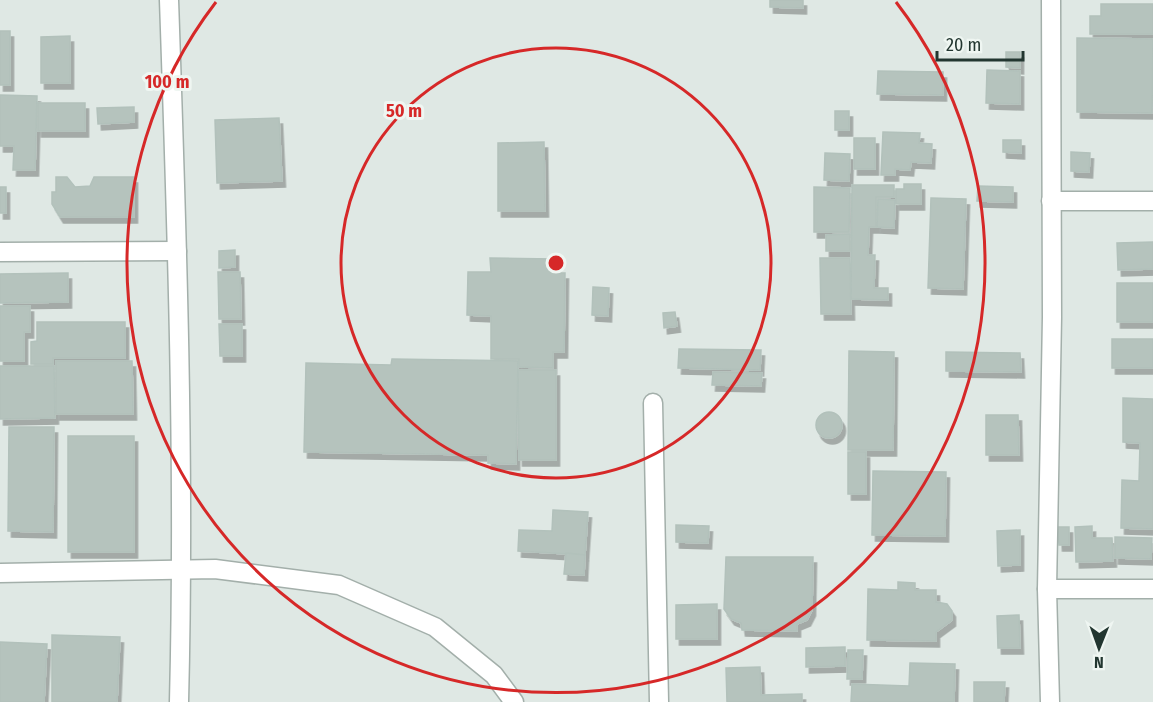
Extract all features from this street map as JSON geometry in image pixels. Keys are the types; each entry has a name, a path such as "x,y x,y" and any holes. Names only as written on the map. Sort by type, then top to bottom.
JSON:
{"street":[{"path":"169,0 177,251 182,570 179,702"},
{"path":"1050,702 1047,589 1052,317 1051,0"},
{"path":"1051,201 1153,201"},
{"path":"0,252 177,251"},
{"path":"653,403 660,702"},
{"path":"0,573 215,568 339,585 435,627 494,675 514,702"},
{"path":"1047,589 1153,589"}],"building":[{"path":"770,0 803,0 803,8 770,7"},
{"path":"1101,4 1153,4 1153,34 1090,34 1090,16 1101,16"},
{"path":"0,31 10,31 10,85 0,85"},
{"path":"70,36 70,83 41,83 41,37"},
{"path":"1077,38 1153,39 1152,113 1077,112"},
{"path":"1006,52 1020,52 1020,68 1006,67"},
{"path":"987,70 1020,71 1020,104 986,103"},
{"path":"878,71 943,72 943,95 877,94"},
{"path":"0,95 37,96 35,170 13,170 14,146 0,146"},
{"path":"38,103 85,103 85,131 38,131"},
{"path":"134,107 134,122 98,124 97,108"},
{"path":"835,111 849,111 849,130 835,130"},
{"path":"279,118 282,181 217,183 215,120"},
{"path":"883,132 920,133 919,143 932,144 931,163 911,162 910,170 895,169 895,175 881,175"},
{"path":"854,138 875,138 875,169 854,169"},
{"path":"1003,140 1021,140 1021,153 1003,152"},
{"path":"544,142 545,211 498,211 498,143"},
{"path":"1071,152 1090,153 1089,172 1071,171"},
{"path":"825,153 850,154 849,181 824,180"},
{"path":"56,177 67,177 75,187 90,186 94,177 134,177 134,217 60,217 52,204 52,192 56,192"},
{"path":"904,184 921,184 921,204 896,204 896,189 904,189"},
{"path":"852,185 894,185 894,197 876,197 876,227 869,227 868,255 875,255 874,288 888,288 888,300 851,299"},
{"path":"978,186 1013,187 1013,202 977,201"},
{"path":"0,187 6,187 6,213 0,213"},
{"path":"814,187 850,188 849,232 814,232"},
{"path":"931,198 966,199 963,289 928,288"},
{"path":"878,199 895,200 894,228 877,227"},
{"path":"850,234 850,251 826,251 826,235"},
{"path":"1153,242 1153,269 1118,270 1117,243"},
{"path":"235,250 235,267 219,268 219,251"},
{"path":"490,258 555,259 555,273 565,273 564,352 553,352 553,368 519,367 519,359 491,359 491,316 467,315 468,272 491,272"},
{"path":"820,258 850,258 851,314 821,314"},
{"path":"218,272 240,272 241,319 219,319"},
{"path":"68,273 68,302 0,303 0,274"},
{"path":"1117,283 1153,283 1153,322 1117,322"},
{"path":"593,287 609,288 608,316 592,315"},
{"path":"0,306 30,306 30,332 24,332 24,361 0,361"},
{"path":"675,312 677,326 664,328 663,313"},
{"path":"37,322 125,322 125,358 53,358 53,364 31,364 31,342 37,341"},
{"path":"219,324 242,324 242,356 220,356"},
{"path":"1112,339 1153,339 1153,368 1112,368"},
{"path":"679,349 761,350 760,370 678,368"},
{"path":"849,351 894,352 893,450 848,450"},
{"path":"946,352 1020,353 1021,372 946,371"},
{"path":"392,359 518,361 516,464 488,463 488,455 304,452 306,363 391,365"},
{"path":"56,361 132,361 133,414 56,414"},
{"path":"0,366 54,366 55,418 0,419"},
{"path":"518,370 556,370 556,460 519,460"},
{"path":"713,372 762,373 761,386 712,385"},
{"path":"1123,398 1153,399 1153,529 1121,528 1122,480 1139,481 1140,443 1123,442"},
{"path":"829,412 838,416 842,425 838,434 829,438 820,434 816,425 820,416"},
{"path":"986,415 1018,415 1019,455 986,455"},
{"path":"9,427 54,427 53,532 8,531"},
{"path":"68,436 134,436 134,552 68,552"},
{"path":"848,452 866,452 866,494 848,494"},
{"path":"873,471 946,472 945,536 872,535"},
{"path":"553,510 588,512 585,555 518,551 519,530 552,531"},
{"path":"676,525 709,526 708,543 676,542"},
{"path":"1092,526 1092,538 1112,538 1113,561 1076,562 1075,527"},
{"path":"1058,527 1069,527 1069,545 1059,545"},
{"path":"1020,530 1020,565 998,566 997,531"},
{"path":"1115,537 1152,538 1151,559 1115,558"},
{"path":"566,553 585,555 584,575 564,574"},
{"path":"726,557 813,557 812,610 807,620 797,624 797,631 742,630 741,623 731,619 724,609"},
{"path":"898,582 915,583 915,590 936,590 936,602 947,604 952,611 952,620 936,632 936,641 867,640 868,589 898,590"},
{"path":"717,604 717,639 676,639 676,605"},
{"path":"1019,615 1020,648 998,648 997,616"},
{"path":"52,635 120,637 117,702 52,702"},
{"path":"0,642 47,644 44,702 0,702"},
{"path":"845,647 845,666 806,667 806,648"},
{"path":"848,650 863,650 862,679 847,679"},
{"path":"910,663 955,664 954,702 851,702 852,684 909,686"},
{"path":"760,667 761,695 802,694 802,702 727,702 726,668"},
{"path":"974,682 1005,682 1004,702 974,702"}]}
